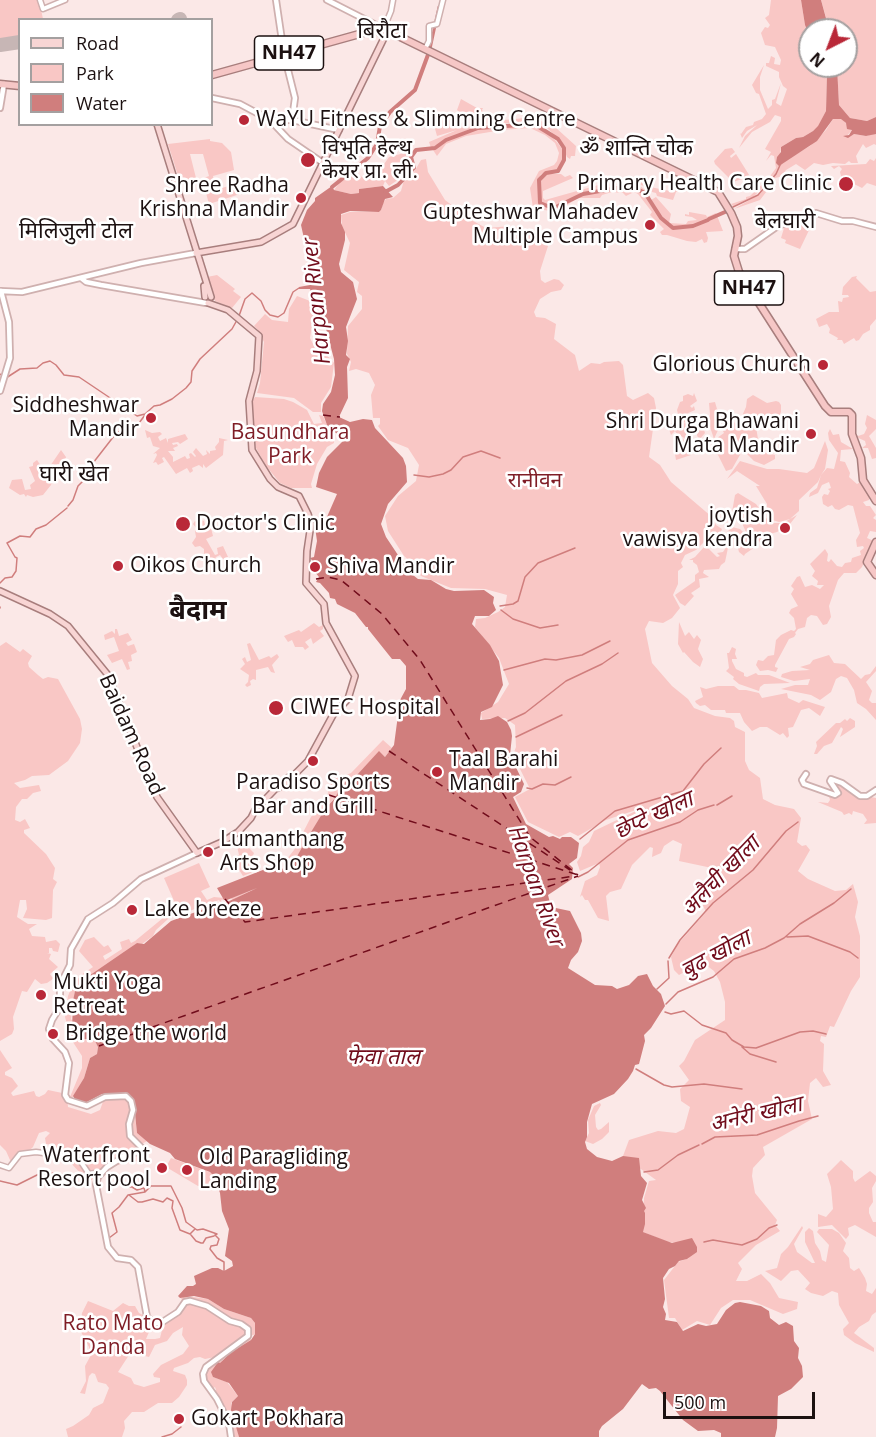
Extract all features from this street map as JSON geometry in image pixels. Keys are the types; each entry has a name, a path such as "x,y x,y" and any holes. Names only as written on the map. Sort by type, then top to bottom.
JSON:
{"highway":[{"name":"NH47","path":"213,75 366,31 383,31 428,50 715,190 727,205 737,227 738,236 734,260 739,272 823,404 831,412 849,412 852,415 852,434 861,458 863,480 876,501"},
{"path":"2,84 18,86"},
{"path":"876,542 867,563 876,575"}],"main road":[{"path":"276,0 284,54 295,98 292,120"},
{"path":"0,391 10,358 9,322 0,291 22,292 141,263 261,242 291,225 381,43 383,31 327,0"},
{"path":"0,108 2,84"},
{"path":"213,98 240,104 270,120 288,139 323,163"},
{"path":"270,120 292,120 339,130"},
{"path":"158,126 201,269 207,299"},
{"path":"735,249 745,249 775,228 810,213 876,227"},
{"path":"81,278 86,282 101,285 197,301 207,299 239,317 259,337 257,371 249,401 252,450 270,479 278,487 298,495 308,514 311,524 306,582 324,604 326,623 356,676 348,699 333,715 306,764 278,788 261,806 258,813 231,837 196,851 141,879 113,903 88,919 71,949 70,965 60,985 60,1007 49,1029 53,1040 66,1053 69,1063 65,1095 68,1100 87,1106 105,1097 127,1096 131,1101 133,1110 129,1124 130,1136 142,1148 142,1151 123,1157 101,1173 96,1180 97,1197 107,1244 115,1256 131,1260 138,1267 143,1288 145,1314 152,1322 158,1324 164,1322 189,1301 207,1306 230,1321 248,1329 248,1336 206,1367 203,1374 204,1381 217,1399 229,1423 231,1437"},
{"name":"Baidam Road","path":"0,593 43,612 67,627 106,676 151,790 165,814 196,851"},
{"path":"806,774 802,780 804,784 835,795 838,793 831,779 842,783 860,796 876,790"}],"street":[{"path":"40,0 44,9 65,0"},
{"path":"383,31 393,0"},
{"path":"428,50 429,26 436,24 443,0"},
{"path":"0,1165 9,1168 20,1154 36,1152 78,1159 89,1174 101,1173"}],"green space":[{"path":"0,0 39,0 43,18 18,18 18,37 0,40"},
{"path":"771,0 801,0 804,18 798,18 798,78 827,78 826,111 818,127 781,147 779,164 810,146 826,130 833,119 841,118 852,130 846,137 854,134 866,136 876,133 876,145 866,148 863,144 856,156 858,163 849,161 845,164 823,165 814,163 805,170 796,164 786,170 784,176 775,178 774,184 771,184 760,200 734,209 760,194 770,181 753,197 733,206 731,204 750,196 776,168 774,156 771,155 766,161 771,152 765,149 781,117 775,115 770,122 752,132 739,148 745,136 757,125 747,131 742,138 740,133 766,114 759,94 752,85 764,65 760,77 760,90 768,109 781,83 776,103 781,106 787,89 783,86 779,72 766,66 771,56 775,58 774,64 780,65 781,60 775,47 765,45 761,33 765,27 768,28 770,25 765,18 769,15"},
{"path":"821,0 876,0 876,117 867,121 850,118 839,105 838,78 858,78 858,18 826,18"},
{"path":"461,99 477,108 483,108 482,110 488,117 494,118 494,121 525,118 555,124 555,127 576,146 575,156 571,156 570,159 561,141 548,129 526,122 480,125 446,139 479,129 496,127 528,124 543,129 563,150 562,163 558,170 541,174 538,181 547,174 561,174 565,177 570,175 573,178 543,191 545,200 602,184 640,185 641,182 650,187 670,191 681,182 684,188 682,192 676,192 673,200 657,196 647,187 640,186 649,193 651,200 656,197 671,214 669,223 686,224 688,221 697,220 685,216 685,214 689,215 689,212 707,217 716,213 723,231 706,232 708,238 704,243 702,239 696,242 662,235 660,232 664,229 650,215 652,212 634,192 626,196 623,193 612,192 600,198 578,198 556,212 533,208 530,188 539,171 554,165 557,161 559,153 555,143 530,128 502,130 466,136 446,144 437,156 433,150 445,141 431,148 429,142 457,130 437,136 434,125 447,118 457,127 463,122 457,110"},
{"path":"210,139 210,141 222,143 231,152 234,170 213,176 215,187 205,190 201,179 209,176 203,154 190,154 196,178 180,182 168,144"},
{"path":"732,148 735,152 730,156 731,158 736,154 756,186 750,192 742,179 733,182 715,164 714,161 725,149"},
{"path":"410,153 408,169 389,186 385,181 383,186 359,189 359,193 351,194 334,190 340,182 349,177 359,175 367,180 380,170 389,157"},
{"path":"876,158 876,186 867,183 862,188 848,181 843,183 844,179 840,172 842,169 839,166 834,169 831,166 866,164 870,159 874,161"},
{"name":"रानीवन","path":"426,159 428,172 445,200 473,221 486,228 512,226 534,231 542,237 548,246 540,271 541,280 545,283 554,279 559,280 564,285 561,290 551,292 540,299 534,312 536,317 545,318 556,324 554,339 575,355 579,371 591,363 619,361 623,365 627,396 633,400 648,393 654,398 656,408 649,457 660,465 671,482 712,517 716,525 722,529 718,540 715,542 707,539 696,550 685,555 681,563 683,567 678,571 678,584 673,595 680,608 672,618 663,623 649,621 645,629 652,663 694,708 715,716 730,718 734,721 735,727 745,732 745,761 749,770 760,778 763,799 775,805 794,809 801,818 797,842 802,846 806,845 810,850 798,871 808,879 835,891 846,890 853,884 858,902 855,917 860,936 860,977 834,1027 830,1026 826,1037 821,1036 820,1041 824,1044 823,1071 831,1085 823,1087 816,1078 810,1083 808,1101 812,1119 763,1147 765,1155 753,1168 755,1193 777,1220 775,1225 780,1231 756,1245 738,1263 742,1269 736,1281 747,1281 761,1274 779,1298 798,1302 797,1309 783,1314 750,1300 733,1300 721,1308 710,1325 697,1321 682,1330 675,1318 669,1318 664,1280 678,1262 689,1258 676,1243 667,1242 643,1232 644,1198 649,1181 656,1180 623,1156 629,1140 658,1131 676,1133 684,1129 690,1107 681,1101 680,1089 689,1080 679,1066 695,1040 725,1020 725,1002 720,982 714,971 702,962 679,975 674,970 671,957 678,944 706,912 700,899 715,881 712,868 679,861 682,844 673,840 664,846 661,853 652,857 653,848 650,847 632,865 621,889 610,892 606,896 609,921 598,918 588,900 585,900 582,895 580,897 585,881 597,875 600,867 599,863 580,871 577,862 583,847 589,842 594,831 642,808 606,820 578,836 570,832 559,837 528,822 515,797 530,789 513,755 516,747 515,725 505,718 482,719 481,713 498,702 509,684 499,658 475,627 476,619 485,618 505,607 507,595 485,589 451,588 421,576 404,556 388,531 385,516 398,496 416,481 419,465 408,448 388,440 378,426 380,418 373,418 371,395 375,385 369,373 356,369 349,371 351,362 347,354 348,326 362,309 362,296 357,292 359,282 344,270 350,243 342,226 341,215 350,212 379,212 386,199 393,198 401,191 404,180 413,174 421,160"},
{"path":"238,183 240,194 209,204 206,193"},
{"path":"798,219 811,226 800,249 785,243 786,240 781,238 785,225"},
{"path":"217,275 235,289 233,291 241,297 232,308 215,301 207,277"},
{"path":"857,276 856,278 870,292 876,291 876,319 870,326 870,330 859,340 856,341 854,338 844,344 842,340 837,340 838,338 829,333 830,329 827,324 819,327 816,319 829,312 839,312 838,301 842,302 843,298 849,297 842,295 843,287 852,277"},
{"path":"297,296 318,304 320,315 313,319 310,338 315,348 323,351 334,363 331,387 321,403 321,412 313,412 294,398 257,393 264,342 254,326 265,314 272,320 288,322 289,309"},
{"path":"694,393 697,401 690,406 692,408 694,406 695,410 686,414 688,419 684,423 688,425 695,420 695,428 690,428 690,434 686,437 689,438 691,455 676,460 675,454 678,453 684,438 674,437 677,434 675,431 671,435 668,426 673,422 680,422 677,410 680,402 683,401 683,396 688,394 693,396"},
{"path":"753,395 767,403 776,401 781,405 781,412 775,424 756,427 759,445 762,445 762,450 766,453 775,455 775,459 764,465 754,461 747,454 741,453 732,469 726,471 718,455 714,454 717,438 724,433 723,431 726,431 724,427 728,419 742,428 742,416 747,399"},
{"name":"Basundhara Park","path":"255,397 284,399 293,402 307,410 314,424 322,423 319,415 323,416 327,425 334,432 334,443 327,447 317,464 312,488 291,488 280,483 266,466 256,448 254,437 251,403"},
{"path":"715,402 717,409 723,413 720,420 722,428 718,430 714,439 709,424 706,425 703,427 705,433 699,440 697,435 699,424 707,421 710,415 709,403"},
{"path":"867,415 876,420 876,429 869,436 876,448 876,458 872,459 868,448 862,448 866,445 865,441 854,436 854,433 858,436 864,434 867,428 865,424"},
{"path":"830,429 833,435 839,434 841,442 853,449 841,450 840,461 845,462 850,473 849,477 857,484 862,481 871,495 869,500 863,502 866,506 870,506 876,515 873,518 876,520 876,532 870,531 867,538 874,541 862,567 856,573 844,573 838,580 829,606 831,617 827,624 823,625 817,616 811,615 807,618 805,627 798,629 794,637 789,639 775,665 778,668 776,672 760,671 756,665 758,660 763,661 768,656 774,655 776,640 781,635 796,629 794,618 789,613 791,609 798,606 791,594 794,589 791,586 797,577 800,576 805,587 812,585 820,589 824,585 817,585 818,581 812,576 815,571 810,564 825,549 828,554 827,561 831,559 837,566 842,567 845,563 851,562 852,558 861,555 860,551 864,548 863,546 857,547 856,540 860,533 853,506 848,505 839,510 832,505 828,507 823,504 822,497 824,494 828,495 830,491 828,489 831,488 829,482 822,485 818,493 809,497 810,493 817,488 821,475 827,468 834,469 838,453 829,440"},
{"path":"145,430 152,433 160,432 162,434 158,437 160,441 166,438 168,443 168,439 185,434 188,439 180,444 172,443 178,446 173,448 175,451 168,451 173,457 173,462 185,456 187,459 190,458 191,453 195,457 193,452 196,448 203,456 207,454 206,450 210,454 210,451 216,450 219,438 228,440 224,441 223,455 206,468 203,464 203,468 199,465 192,468 193,471 190,473 187,468 176,474 164,457 162,458 164,462 158,465 156,462 153,463 157,455 153,454 160,448 153,446"},
{"path":"825,441 828,450 825,469 818,482 799,500 799,511 790,519 779,522 769,519 767,504 756,486 760,486 737,471 727,479 740,461 767,469 807,473 814,468"},
{"path":"61,450 66,457 63,468 55,472 51,485 43,495 33,497 27,495 26,497 9,488 12,480 22,479 25,490 31,489 30,485 35,481 29,467 33,466 37,460 43,469 46,467 48,469"},
{"path":"738,493 756,504 767,519 774,523 783,523 797,515 790,524 777,532 763,536 764,542 761,545 759,541 753,543 750,541 748,546 755,547 744,556 739,552 734,539 727,540 721,547 727,532 732,527 740,529 748,537 742,523 748,521 745,518 741,519 739,513 743,512 743,509 740,508 723,520 732,512 735,495"},
{"path":"201,520 205,525 210,524 213,536 206,539 215,555 218,554 217,548 223,546 228,557 223,559 220,555 208,564 204,558 204,549 200,546 195,547 192,543 197,529 193,524 195,521 201,525"},
{"path":"729,543 725,562 719,569 704,570 703,573 709,577 699,579 700,587 691,593 694,596 685,606 680,603 675,595 695,581 695,575 699,572 693,560 689,560 704,547 707,547 717,557 720,556 717,553 723,552"},
{"path":"679,622 685,636 689,632 694,639 697,635 701,640 698,649 703,659 700,667 683,653 678,644"},
{"path":"314,623 319,627 323,625 320,631 324,636 313,644 311,638 305,642 309,647 305,650 303,647 295,647 292,640 288,642 284,636 299,630 301,632"},
{"path":"115,629 119,636 128,633 132,640 126,643 128,646 134,644 137,652 131,655 132,661 128,662 130,669 127,670 122,659 112,663 107,655 119,651 114,637 105,640 104,635 112,631 115,634"},
{"path":"6,642 20,652 23,649 32,656 28,663 29,667 43,679 48,677 58,679 80,719 82,729 80,743 68,761 49,775 32,776 14,783 20,788 39,785 41,791 33,793 27,799 22,799 16,807 15,820 20,822 25,819 30,828 24,830 24,833 46,854 55,868 53,879 57,882 53,890 52,918 46,920 23,918 27,909 26,900 20,900 17,917 28,924 37,924 29,929 32,936 45,937 46,942 56,940 60,944 58,952 49,948 49,953 47,953 51,954 49,959 58,967 50,974 52,977 59,972 60,974 47,983 41,984 35,979 27,992 22,991 13,1017 12,1034 0,1041 0,646"},
{"path":"250,643 259,660 269,656 271,658 277,654 279,657 272,665 275,673 271,672 268,667 256,670 256,680 250,681 251,685 247,687 245,685 249,675 240,669 245,664 242,659 245,657 247,662 251,660 247,644"},
{"path":"732,647 736,649 737,659 732,659 732,661 736,669 744,673 744,676 756,673 790,683 764,684 759,691 739,684 726,671 729,668 727,653"},
{"path":"829,655 834,663 845,664 861,679 870,674 876,666 876,671 866,682 872,691 869,700 876,703 876,720 857,703 854,690 847,678 841,676 836,679 831,692 820,700 811,695 781,689 795,685 808,685 810,679 794,681 781,677 782,674 810,670 800,667"},
{"path":"734,686 739,690 759,693 762,698 787,693 788,698 799,703 803,700 825,707 820,716 809,708 801,710 793,727 788,728 787,738 783,733 780,735 767,727 760,727 752,731 740,713 711,710 705,705 700,706 696,703 695,701 703,697 700,687 706,689"},
{"path":"850,718 855,721 855,727 840,737 843,729 841,727 832,743 814,754 816,742 836,723 845,719 847,721"},
{"path":"383,740 392,748 385,757 379,752 356,776 342,784 294,862 290,860 284,866 287,873 232,900 231,898 221,900 226,911 219,900 168,919 153,936 142,944 137,943 75,991 71,1019 87,1040 94,1039 98,1047 97,1054 90,1058 84,1078 73,1097 70,1097 82,1068 82,1056 71,1039 65,1017 72,986 81,975 93,967 79,951 85,940 94,937 104,947 108,945 112,951 103,956 105,960 122,949 120,942 129,939 131,943 135,941 163,918 178,910 164,878 199,863 210,887 201,891 207,900 214,897 224,898 284,871 283,864 294,850 311,817 327,796 337,773 344,776 351,773"},
{"path":"832,781 843,785 852,793 876,798 876,823 864,824 867,820 863,814 853,811 852,815 849,813 844,815 818,802 828,803 830,800 829,796 822,792 839,795"},
{"path":"245,844 254,853 251,860 253,864 257,864 261,869 243,876 234,862 235,857 239,855 237,846"},
{"path":"0,1050 12,1068 5,1072 5,1075 12,1078 18,1086 11,1093 13,1096 34,1091 39,1097 48,1090 67,1094 68,1107 91,1114 100,1110 104,1099 133,1099 137,1133 147,1141 140,1145 141,1150 134,1155 147,1156 145,1163 127,1162 112,1167 91,1180 86,1179 61,1155 55,1145 46,1144 45,1138 50,1133 46,1131 39,1133 29,1151 19,1153 11,1161 0,1145"},
{"path":"600,1103 595,1115 596,1127 598,1130 601,1129 609,1122 609,1132 593,1144 585,1141 589,1133 588,1120 594,1106"},
{"name":"Old Paragliding Landing","path":"171,1158 212,1173 216,1184 198,1186 166,1167"},
{"path":"841,1160 853,1171 855,1182 870,1171 876,1176 872,1188 873,1202 869,1213 873,1222 876,1222 876,1237 855,1225 848,1228 849,1235 846,1239 832,1225 818,1227 818,1214 826,1217 833,1209 827,1174"},
{"path":"802,1226 794,1244 797,1252 815,1263 805,1242 805,1232 809,1228 813,1231 822,1260 826,1262 829,1245 817,1232 819,1229 832,1229 839,1233 846,1243 843,1251 849,1258 850,1268 854,1271 859,1268 867,1284 866,1291 872,1294 876,1288 876,1312 854,1333 874,1348 874,1352 844,1335 843,1329 849,1323 839,1305 838,1293 832,1291 823,1296 811,1293 805,1289 810,1283 798,1270 791,1271 781,1281 765,1271 777,1268 781,1254"},
{"name":"Rato Mato Danda","path":"186,1296 208,1299 224,1309 251,1318 255,1323 255,1334 251,1336 251,1340 223,1359 213,1377 227,1382 238,1396 231,1403 239,1437 232,1437 231,1424 217,1398 220,1396 213,1393 216,1390 215,1387 211,1390 205,1382 205,1371 247,1335 215,1357 194,1358 174,1368 173,1371 185,1375 187,1380 187,1385 179,1397 172,1403 158,1403 144,1412 132,1412 124,1421 125,1428 122,1437 68,1437 66,1429 103,1403 109,1388 106,1384 98,1382 95,1374 92,1373 89,1376 85,1394 80,1393 86,1381 85,1366 91,1355 80,1330 82,1313 88,1301 113,1311 123,1303 135,1306 152,1325 146,1339 155,1339 160,1338 163,1326 184,1305 181,1298","holes":["183,1327 182,1335 189,1346 183,1354 161,1365 153,1374 154,1377 160,1378 160,1382 144,1387 134,1384 131,1378 118,1372 129,1355 149,1357 155,1345 167,1341 173,1333"]}],"water":[{"path":"801,0 821,0 826,18 804,18"},
{"path":"827,78 838,78 839,105 850,118 867,121 876,117 876,134 866,136 854,134 848,138 843,136 849,135 852,130 847,129 846,123 841,119 833,119 817,141 779,166 776,163 781,147 813,131 826,111"},
{"name":"फेवा ताल","path":"332,186 334,190 351,194 359,193 359,189 383,186 393,197 385,199 379,212 350,211 341,214 345,240 339,264 341,272 353,282 357,299 346,327 348,341 346,355 350,359 347,367 348,398 339,417 350,422 363,419 372,420 375,428 403,458 406,466 407,482 388,504 381,524 386,537 406,563 409,572 418,579 431,580 454,591 484,590 494,597 493,603 496,610 489,616 475,616 472,624 490,645 499,661 503,685 492,707 481,712 480,720 498,716 507,722 511,730 510,755 524,784 521,792 513,797 526,824 549,837 560,839 571,837 579,843 577,858 569,864 573,868 572,879 548,895 551,907 570,911 581,933 582,941 578,952 568,968 595,985 612,986 617,989 629,985 638,976 647,974 653,986 661,994 665,1006 644,1035 645,1041 639,1064 635,1065 628,1079 614,1094 592,1104 587,1122 585,1142 587,1149 597,1157 612,1161 623,1156 639,1158 641,1176 647,1183 642,1200 646,1208 643,1232 672,1243 692,1238 697,1247 697,1252 679,1261 663,1278 665,1320 677,1322 683,1331 698,1324 706,1326 717,1324 726,1310 740,1302 761,1306 769,1311 770,1318 779,1325 786,1322 793,1326 794,1341 799,1348 798,1358 802,1366 803,1377 791,1389 778,1396 775,1437 721,1437 721,1433 714,1430 698,1431 683,1420 660,1391 656,1388 649,1389 642,1384 623,1409 602,1426 599,1437 239,1437 231,1410 232,1402 238,1396 229,1383 213,1377 211,1372 218,1362 220,1363 230,1353 251,1340 255,1334 255,1323 251,1318 224,1309 208,1299 178,1296 187,1286 196,1284 194,1276 212,1268 224,1271 233,1266 232,1261 225,1256 229,1229 222,1211 220,1193 214,1176 210,1172 175,1159 170,1153 150,1144 137,1133 134,1104 129,1095 102,1094 85,1103 76,1101 73,1096 84,1078 90,1058 97,1054 98,1047 94,1039 78,1039 72,1029 75,991 83,980 137,943 144,944 171,921 204,909 215,902 223,904 257,888 224,900 217,888 273,866 280,865 286,874 295,868 293,865 305,842 342,784 356,776 379,751 385,757 394,745 400,700 406,689 406,666 400,659 392,659 355,613 330,598 329,593 320,583 316,582 319,577 314,571 317,566 310,558 314,557 317,541 315,527 323,526 337,494 316,487 319,473 327,457 344,440 327,425 322,411 323,404 331,392 335,375 334,359 320,306 313,299 310,289 299,289 299,287 310,285 309,261 301,225 315,198"}],"waterway":[{"path":"430,49 439,7"},
{"path":"332,187 368,158 377,144 380,126 390,112 415,90 429,52"},
{"path":"385,192 398,185 414,168 411,157 416,150 435,148 446,140 478,128 534,124 558,139 564,148 564,160 558,171 546,173 539,180 540,203 556,207 583,194 617,188 635,188 645,193 661,218 673,228 693,226 708,220"},
{"path":"733,207 758,195 776,174 781,163"},
{"path":"709,219 725,212"},
{"name":"Harpan River","path":"239,316 245,299 252,293 261,301 270,315 278,317 284,313 293,292 299,288"},
{"path":"0,374 6,378 20,369 37,368 50,361 64,375 79,377 137,416 172,399 186,388 191,382 192,371 200,359 232,329 237,320"},
{"path":"68,506 78,486 88,476 93,463 114,436 120,431 136,427 145,415"},
{"path":"414,475 429,477 443,474 451,470 463,457 481,451 500,458"},
{"path":"0,583 5,578 12,577 16,571 17,558 7,543 20,536 30,537 36,529 46,525 67,508"},
{"path":"500,606 518,601 525,577 538,563 575,548"},
{"path":"501,610 513,619 540,628 558,625"},
{"path":"504,670 545,659 556,660 582,655 610,641"},
{"path":"508,721 525,713 566,681 602,664 618,653"},
{"path":"516,737 562,715"},
{"path":"580,839 615,811 683,791 704,764 721,748"},
{"path":"527,788 532,789 543,784 555,785 571,777"},
{"name":"छेप्टे खोला","path":"717,805 732,796"},
{"name":"छेप्टे खोला","path":"578,877 588,872 628,840 680,822 698,810 714,805"},
{"name":"अलैची खोला","path":"669,958 680,940 713,903 753,870 786,831 798,822"},
{"name":"बुढ खोला","path":"666,1004 678,992 713,977 734,959 765,948 784,938 800,924 834,903 851,889"},
{"name":"बुढ खोला","path":"787,937 808,936 850,952 858,958"},
{"path":"657,989 669,978 668,961"},
{"path":"665,1012 671,1014 684,1011 702,1025 726,1033 732,1040 744,1047 756,1048 800,1032 813,1031 826,1034"},
{"path":"742,1047 750,1054 776,1062"},
{"path":"636,1069 672,1087 704,1084 742,1089"},
{"name":"अनेरी खोला","path":"702,1144 715,1137 757,1135 818,1116"},
{"name":"अनेरी खोला","path":"644,1172 658,1170 678,1155 699,1145"},
{"path":"0,1181 17,1185 43,1172 89,1178 96,1175"},
{"path":"104,1174 108,1173 116,1177 124,1187 137,1190 144,1188 145,1192"},
{"path":"109,1238 117,1232 112,1213 128,1195 145,1192 151,1186 171,1186 186,1222 197,1230 203,1229 217,1234 215,1235 219,1239 217,1245 211,1246 210,1249 217,1258 224,1262 224,1271"},
{"path":"129,1195 138,1202 153,1199 163,1202 167,1198 173,1201 172,1208 180,1230 190,1234 195,1229"},
{"path":"704,1242 713,1240 742,1245 757,1239 769,1228 777,1225"},
{"path":"191,1235 201,1243 206,1238 214,1236"},
{"path":"162,1437 172,1434 181,1427"}],"ferry route":[{"path":"323,415 340,417"},
{"path":"316,579 328,577 341,580 382,614 420,660 530,837 578,875"},
{"path":"389,751 570,870"},
{"path":"329,795 578,875"},
{"path":"225,899 245,922 575,876"},
{"path":"99,1046 578,876"}],"runway":[{"path":"0,45 18,42"}],"place":[{"name":"WaYU Fitness & Slimming Centre","path":"244,120"},
{"name":"विभूति हेल्थ केयर प्रा. ली.","path":"308,160"},
{"name":"Primary Health Care Clinic","path":"846,184"},
{"name":"Shree Radha Krishna Mandir","path":"301,198"},
{"name":"Gupteshwar Mahadev Multiple Campus","path":"650,225"},
{"name":"Glorious Church","path":"823,365"},
{"name":"Siddheshwar Mandir","path":"151,418"},
{"name":"Shri Durga Bhawani Mata Mandir","path":"811,434"},
{"name":"Doctor's Clinic","path":"183,524"},
{"name":"joytish vawisya kendra","path":"785,528"},
{"name":"Oikos Church","path":"118,566"},
{"name":"Shiva Mandir","path":"315,567"},
{"name":"CIWEC Hospital","path":"276,708"},
{"name":"Paradiso Sports Bar and Grill","path":"313,761"},
{"name":"Taal Barahi Mandir","path":"437,772"},
{"name":"Lumanthang Arts Shop","path":"208,852"},
{"name":"Lake breeze","path":"132,910"},
{"name":"Mukti Yoga Retreat","path":"41,995"},
{"name":"Bridge the world","path":"53,1034"},
{"name":"Waterfront Resort pool","path":"162,1168"},
{"name":"Old Paragliding Landing","path":"187,1170"},
{"name":"Gokart Pokhara","path":"179,1419"}],"district":[{"name":"बिरौटा","path":"382,32"},
{"name":"ॐ शान्ति चोक","path":"636,149"},
{"name":"बेलघारी","path":"785,222"},
{"name":"मिलिजुली टोल","path":"76,232"},
{"name":"घारी खेत","path":"74,475"},
{"name":"बैदाम","path":"198,611"}]}
